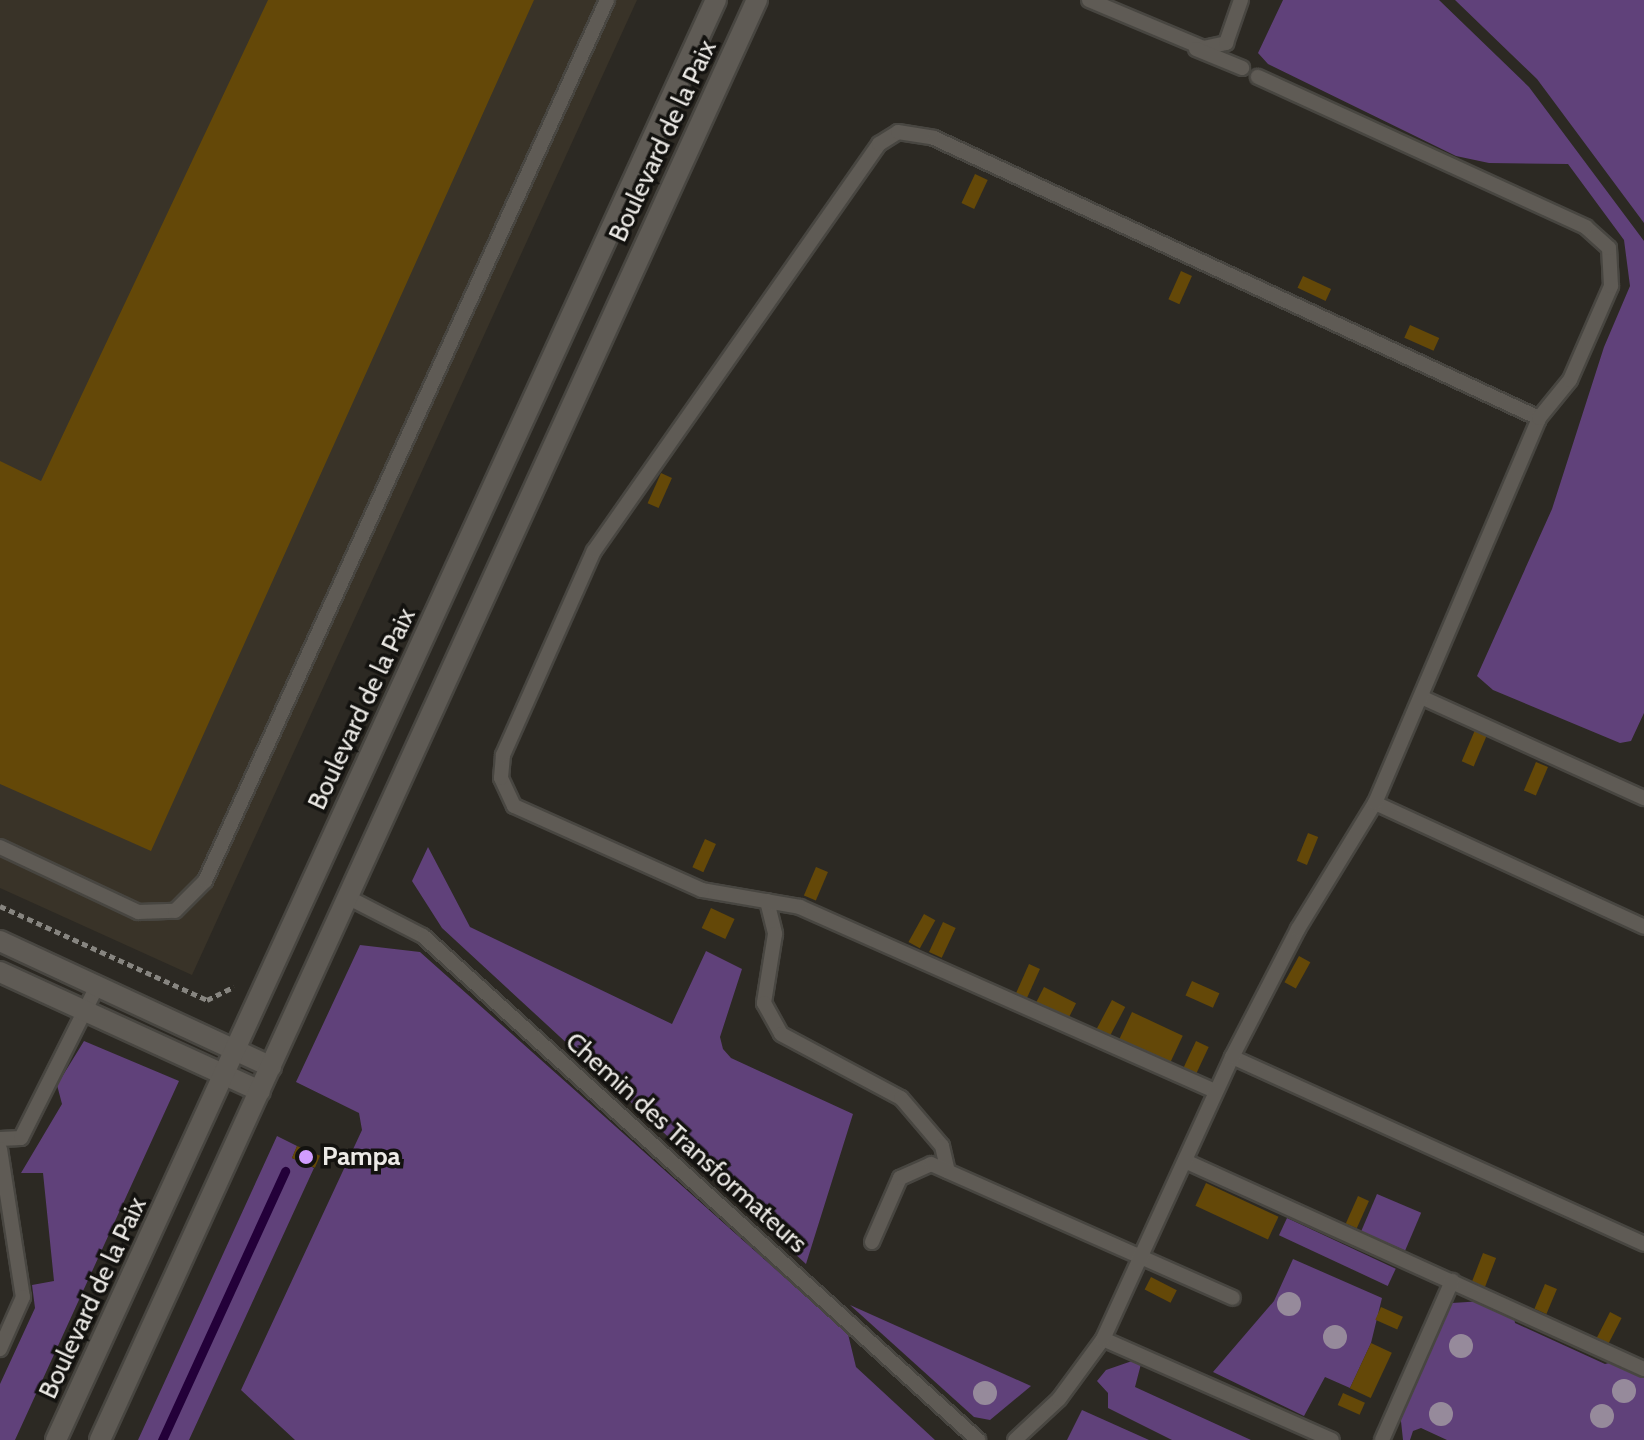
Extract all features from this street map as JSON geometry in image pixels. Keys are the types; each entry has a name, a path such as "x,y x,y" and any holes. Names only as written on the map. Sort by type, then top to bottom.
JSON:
{"main road":[{"name":"Boulevard de la Paix","path":"56,1440 716,0"},
{"name":"Boulevard de la Paix","path":"100,1440 757,0"},
{"path":"0,941 271,1067"},
{"path":"0,972 260,1091"}],"lane":[{"path":"0,847 138,912 175,911 205,881 607,0"},
{"path":"1089,0 1242,68"},
{"path":"1188,46 1226,43 1241,0"},
{"path":"1015,1440 1059,1399 1103,1339 1232,1057 1298,929 1375,803 1539,418 1570,380 1611,286 1609,248 1586,227 1258,77"},
{"path":"1215,1091 800,907 702,890 514,806 501,778 503,755 594,551 879,144 898,132 934,138 1539,418"},
{"path":"1421,697 1644,798"},
{"path":"1375,803 1644,927"},
{"name":"Chemin des Transformateurs","path":"349,898 423,936 978,1440"},
{"path":"767,901 775,934 764,1003 781,1034 901,1098 942,1146 948,1171"},
{"path":"0,1139 21,1138 97,986"},
{"path":"1232,1057 1644,1244"},
{"path":"0,1149 23,1297 0,1349"},
{"path":"1185,1161 1644,1369"},
{"path":"872,1242 900,1178 931,1164 1233,1298"},
{"path":"1382,1440 1452,1281"},
{"path":"1103,1339 1332,1440"}],"path":[{"path":"0,906 207,1000 236,987"}],"shaded area":[{"path":"0,0 637,0 192,975 0,888"},
{"path":"1283,0 1439,0 1529,87 1644,241 1644,713 1631,741 1620,743 1493,690 1477,676 1552,509 1604,347 1630,286 1624,240 1568,164 1489,163 1456,156 1268,64 1258,53"},
{"path":"1455,0 1644,0 1644,223 1537,79"},
{"path":"428,847 470,927 672,1024 706,951 742,969 720,1037 723,1049 731,1058 853,1114 806,1264 442,928 412,881"},
{"path":"360,945 420,952 848,1334 856,1367 935,1440 295,1440 241,1390 362,1130 359,1113 296,1082"},
{"path":"84,1041 179,1081 15,1440 0,1440 0,1384 35,1308 32,1285 54,1281 43,1173 21,1173 62,1104 57,1085"},
{"path":"277,1136 297,1146 292,1158 314,1168 189,1440 138,1440"},
{"path":"1377,1194 1421,1213 1405,1250 1361,1232"},
{"path":"1287,1218 1396,1269 1388,1286 1279,1235"},
{"path":"1293,1259 1382,1298 1371,1343 1350,1388 1325,1377 1304,1416 1213,1372 1274,1301"},
{"path":"1483,1301 1514,1317 1515,1323 1605,1364 1617,1361 1644,1375 1644,1440 1447,1440 1421,1428 1413,1431 1410,1440 1403,1440 1400,1412 1452,1303"},
{"path":"850,1305 1031,1386 990,1420 974,1417"},
{"path":"1132,1361 1141,1364 1135,1387 1251,1440 1172,1440 1108,1408 1108,1393 1097,1381 1106,1370"},
{"path":"1082,1410 1149,1440 1067,1440"}],"building":[{"path":"268,0 534,0 151,851 0,784 0,461 41,481"},
{"path":"975,174 988,180 974,209 961,203"},
{"path":"1181,271 1192,276 1179,304 1168,299"},
{"path":"1303,276 1331,289 1326,301 1298,288"},
{"path":"1410,325 1439,338 1434,351 1404,338"},
{"path":"661,473 672,478 659,508 648,503"},
{"path":"1475,730 1487,735 1474,766 1462,761"},
{"path":"1536,762 1548,767 1536,796 1524,791"},
{"path":"1308,833 1318,837 1307,865 1297,861"},
{"path":"705,839 716,844 703,872 692,867"},
{"path":"816,867 828,872 816,901 804,896"},
{"path":"711,908 735,919 725,939 702,928"},
{"path":"924,914 935,920 920,948 908,942"},
{"path":"943,922 956,928 942,958 929,952"},
{"path":"1299,956 1310,962 1296,989 1284,982"},
{"path":"1029,964 1040,969 1027,998 1016,993"},
{"path":"1192,981 1219,993 1213,1008 1185,996"},
{"path":"1044,987 1076,1003 1067,1020 1035,1004"},
{"path":"1112,1000 1125,1007 1110,1036 1097,1029"},
{"path":"1132,1012 1183,1036 1169,1065 1118,1041"},
{"path":"1196,1041 1209,1047 1196,1073 1184,1067"},
{"name":"Pampa","path":"297,1146 320,1156 315,1168 292,1158"},
{"path":"1206,1183 1279,1217 1268,1239 1195,1206"},
{"path":"1358,1196 1369,1201 1357,1228 1346,1223"},
{"path":"1483,1253 1496,1258 1485,1288 1472,1283"},
{"path":"1151,1277 1177,1290 1170,1303 1145,1289"},
{"path":"1545,1284 1557,1289 1546,1314 1534,1309"},
{"path":"1381,1307 1403,1317 1397,1330 1375,1320"},
{"path":"1610,1312 1622,1318 1608,1344 1597,1338"},
{"path":"1371,1343 1392,1353 1371,1398 1350,1388"},
{"path":"1343,1393 1365,1403 1360,1415 1338,1405"}],"waterway":[{"path":"162,1440 285,1171"}],"place":[{"name":"Pampa","path":"306,1157"}]}
